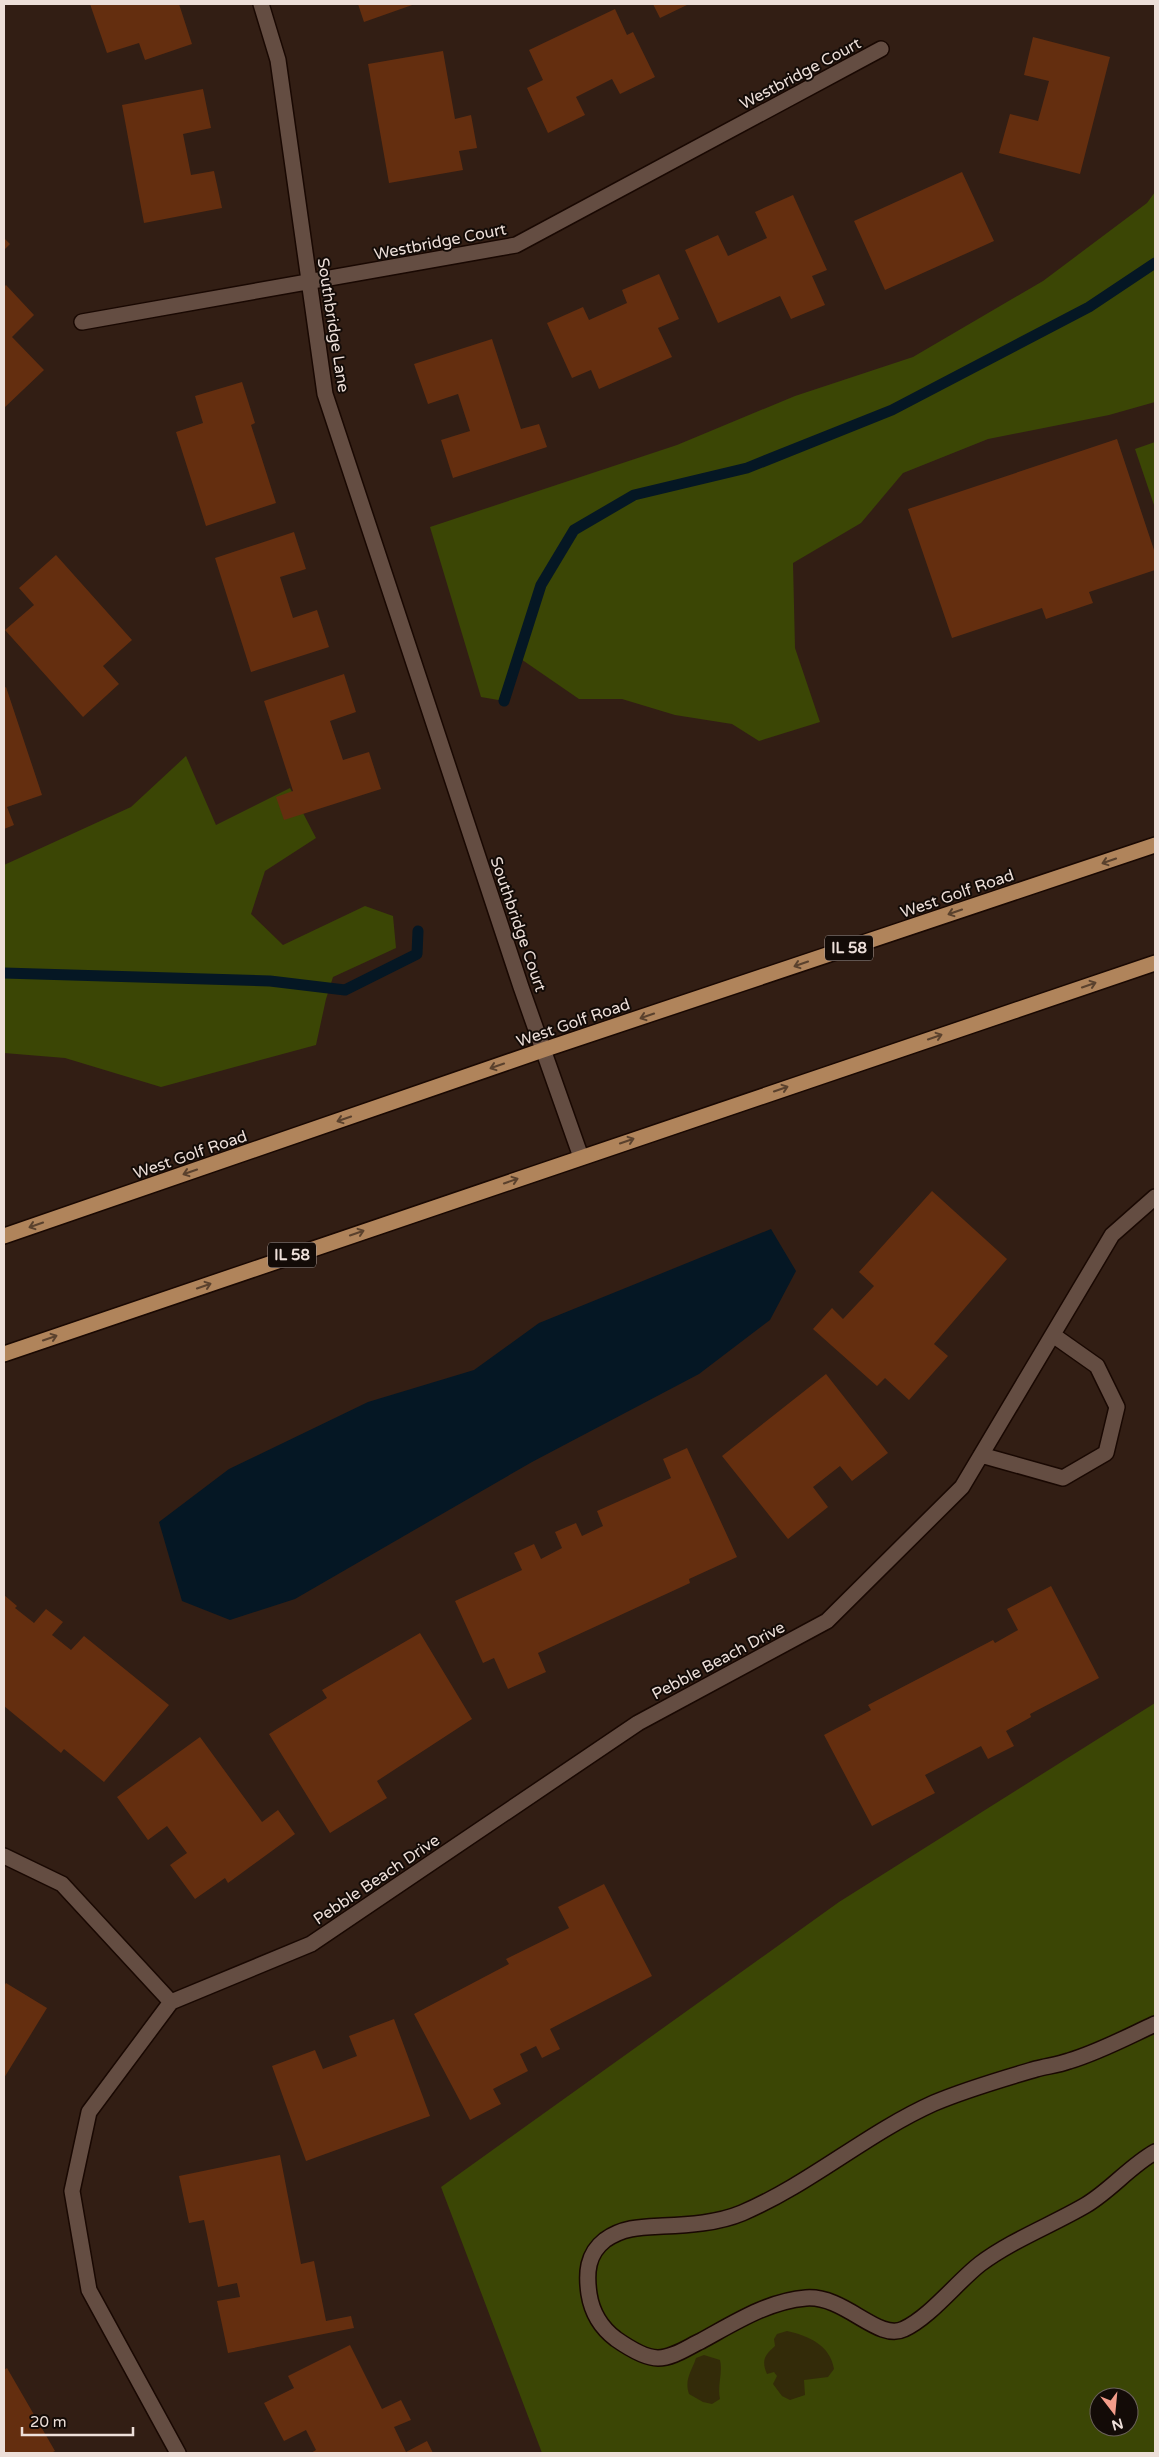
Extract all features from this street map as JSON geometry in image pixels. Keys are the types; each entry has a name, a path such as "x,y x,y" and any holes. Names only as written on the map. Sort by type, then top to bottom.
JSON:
{"main road":[{"name":"West Golf Road","path":"4,1236 543,1050 1155,845"},
{"name":"IL 58","path":"4,1354 1155,963"}],"street":[{"name":"Southbridge Lane","path":"260,4 278,60 325,394 426,702"},
{"name":"Westbridge Court","path":"82,322 308,283 516,244 881,49"},
{"name":"Southbridge Court","path":"426,702 580,1157"},
{"name":"Pebble Beach Drive","path":"171,2002 311,1944 638,1723 827,1621 962,1487 1112,1235 1155,1197"},
{"path":"981,1455 1063,1478 1106,1453 1117,1407 1097,1366 1053,1335"},
{"path":"4,1856 62,1884 171,2002 90,2112 72,2191 89,2290 178,2453"},
{"path":"1155,2024 1066,2062 988,2084 934,2104 799,2183 742,2213 718,2221 642,2226 618,2232 596,2249 589,2261 587,2277 590,2299 595,2316 604,2331 625,2345 656,2358 671,2355 753,2313 782,2302 803,2298 821,2298 837,2303 880,2330 894,2333 906,2329 920,2319 983,2262 1087,2204 1155,2152"}],"green space":[{"path":"1155,192 1155,402 1109,415 988,439 903,473 861,523 793,563 795,648 820,722 759,741 732,724 675,715 622,699 579,699 518,657 504,701 481,697 430,527 677,445 795,396 913,357 1043,281 1147,203"},
{"path":"1155,442 1155,508 1135,449"},
{"path":"186,756 216,825 290,788 316,838 265,871 251,914 283,945 365,906 393,916 396,948 333,977 316,1045 161,1087 65,1058 4,1053 4,865 131,807"},
{"path":"1155,1703 1155,2453 542,2453 441,2187 839,1902"}],"sand":[{"path":"787,2331 817,2343 828,2354 834,2369 828,2377 804,2380 805,2395 790,2400 782,2396 773,2384 777,2376 774,2372 767,2374 764,2365 766,2355 775,2346 774,2339 777,2334"},
{"path":"704,2355 720,2360 720,2399 712,2404 703,2402 689,2394 687,2384 696,2358"}],"water":[{"path":"771,1229 796,1271 770,1320 699,1374 532,1462 295,1599 230,1620 182,1601 159,1522 229,1469 368,1402 474,1370 539,1323"}],"building":[{"path":"90,4 179,4 192,44 145,60 139,43 107,53"},
{"path":"358,4 415,4 364,22"},
{"path":"653,4 689,4 660,18"},
{"path":"615,9 627,35 633,32 655,77 620,94 612,79 576,97 585,115 548,133 527,88 543,80 529,50"},
{"path":"1033,37 1110,57 1080,174 999,153 1010,114 1038,121 1049,81 1024,75"},
{"path":"443,51 455,119 471,115 477,148 459,151 463,170 389,183 368,64"},
{"path":"203,89 211,128 183,134 191,175 214,171 222,208 144,223 122,105"},
{"path":"962,172 994,241 885,290 854,221"},
{"path":"793,195 827,270 812,276 825,305 791,319 780,296 718,323 685,250 718,235 728,256 767,238 755,212"},
{"path":"4,238 10,244 4,250"},
{"path":"659,274 679,319 658,328 672,357 599,389 591,370 572,378 547,323 583,307 589,320 627,303 622,290"},
{"path":"6,285 34,315 12,337 44,370 4,408 4,287"},
{"path":"492,339 521,429 539,424 547,447 453,478 441,440 470,431 458,394 428,404 414,364"},
{"path":"242,382 255,423 251,425 276,503 206,526 176,432 203,423 195,396"},
{"path":"1117,439 1155,553 1155,570 1089,592 1093,603 1046,619 1042,608 952,638 908,509"},
{"path":"294,532 306,569 280,577 293,618 317,610 329,647 251,672 215,558"},
{"path":"56,555 132,640 103,666 119,684 83,717 5,630 34,605 19,588"},
{"path":"344,674 356,712 330,721 343,760 369,752 381,789 284,820 276,797 293,791 264,701"},
{"path":"6,687 42,795 7,807 14,825 4,829 4,688"},
{"path":"932,1191 1007,1259 934,1344 948,1356 909,1400 885,1378 877,1386 813,1329 832,1308 843,1319 874,1286 859,1272"},
{"path":"826,1374 888,1453 852,1481 840,1466 813,1487 828,1507 788,1539 722,1456"},
{"path":"687,1448 737,1557 689,1579 690,1583 538,1653 546,1672 508,1689 494,1658 483,1663 455,1601 522,1570 514,1553 534,1544 541,1559 562,1548 555,1532 576,1523 582,1536 603,1526 597,1511 671,1478 663,1459"},
{"path":"1051,1586 1099,1678 1030,1714 1031,1717 1006,1731 1014,1746 988,1759 981,1746 925,1775 935,1793 872,1826 824,1735 871,1710 868,1705 993,1640 995,1643 1018,1630 1007,1609"},
{"path":"4,1595 17,1606 15,1608 34,1623 46,1609 63,1622 52,1635 71,1650 84,1636 169,1705 104,1782 64,1749 61,1753 4,1706"},
{"path":"420,1633 472,1719 377,1781 387,1798 330,1833 269,1734 327,1698 322,1690"},
{"path":"200,1737 262,1822 278,1810 295,1834 228,1883 225,1878 195,1899 170,1865 187,1853 167,1826 148,1840 117,1797"},
{"path":"604,1884 652,1976 550,2029 560,2049 542,2058 536,2046 520,2054 528,2071 493,2089 501,2104 470,2120 414,2014 509,1964 506,1959 569,1928 558,1907"},
{"path":"6,1983 47,2008 4,2078 4,1986"},
{"path":"394,2019 430,2116 306,2161 272,2066 315,2050 323,2069 357,2056 349,2036"},
{"path":"280,2155 301,2264 314,2261 326,2321 351,2316 354,2328 228,2353 217,2301 240,2297 237,2283 218,2287 204,2220 189,2223 179,2176"},
{"path":"350,2345 382,2409 401,2400 411,2420 394,2427 406,2452 427,2441 433,2453 311,2453 316,2450 306,2430 284,2441 264,2403 294,2388 288,2376"},
{"path":"7,2368 55,2451 51,2453 4,2453 4,2370"}],"waterway":[{"path":"504,701 541,585 574,530 634,495 747,468 892,410 1089,307 1155,263"},
{"path":"4,973 270,981 345,990 417,954 418,931"}]}
